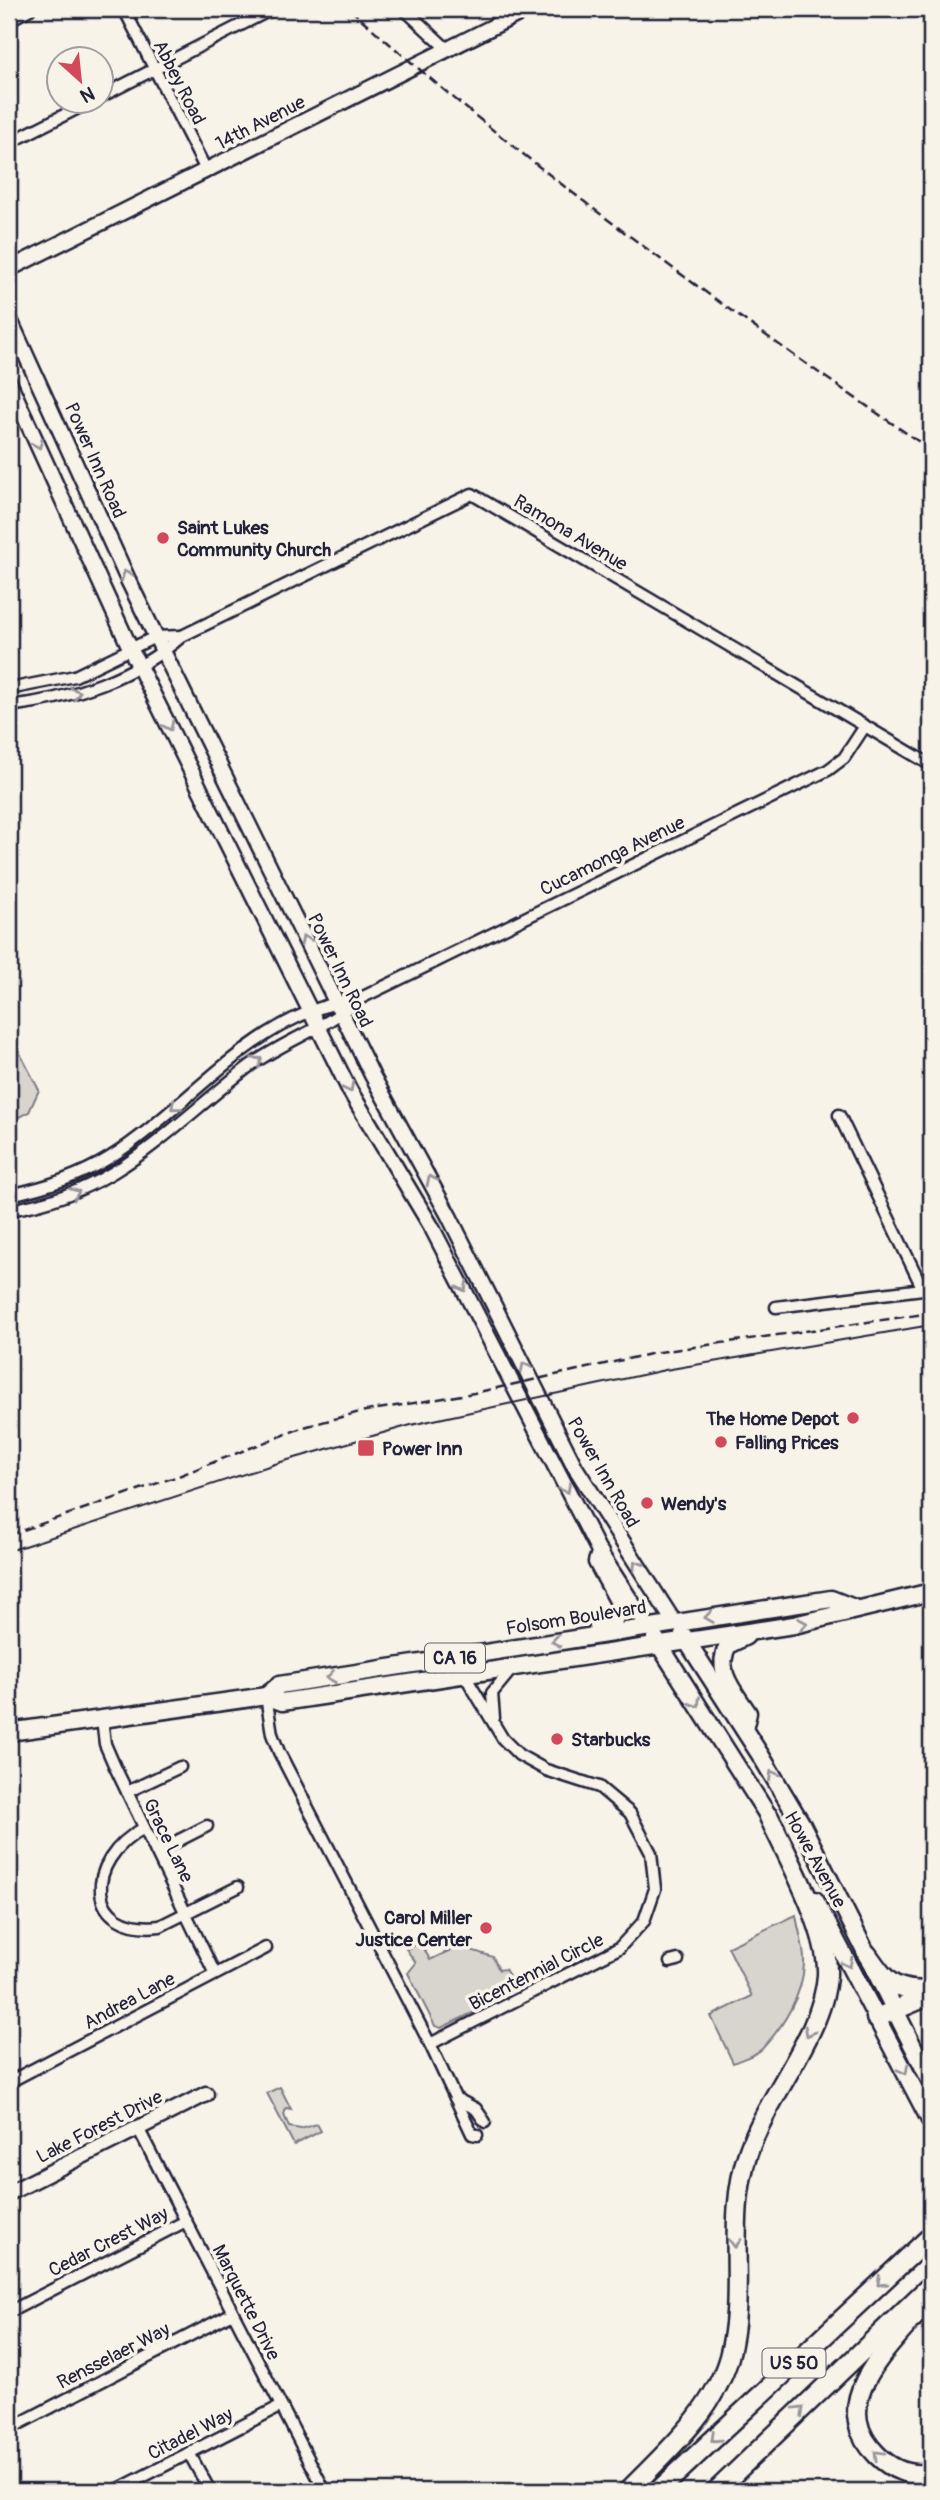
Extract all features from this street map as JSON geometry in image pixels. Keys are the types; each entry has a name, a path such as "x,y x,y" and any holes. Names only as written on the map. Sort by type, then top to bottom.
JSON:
{"highway":[{"path":"628,2491 699,2416 724,2370 733,2330 736,2202 744,2165 760,2122 817,2017 826,1987 827,1967 821,1935 769,1817"},
{"path":"867,1954 882,1976 895,1987 931,1993"},
{"path":"876,2018 931,1993"},
{"name":"US 50","path":"658,2491 931,2236"},
{"name":"US 50","path":"716,2491 931,2285"},
{"path":"931,2296 870,2371 860,2391 857,2411 862,2434 879,2457 907,2473 931,2473"},
{"path":"918,2491 931,2489"}],"main road":[{"name":"14th Avenue","path":"9,269 528,9"},
{"name":"Power Inn Road","path":"9,318 155,637 338,1008 449,1216 575,1467 674,1622"},
{"name":"Power Inn Road","path":"9,382 131,650 318,1027 373,1132 431,1226 600,1553 648,1627"},
{"path":"583,1637 610,1624 620,1611 620,1600 597,1562 600,1553"},
{"name":"Folsom Boulevard","path":"9,1732 266,1696 282,1702 687,1641 832,1618 854,1608 931,1592"},
{"name":"Folsom Boulevard","path":"266,1696 279,1685 674,1622 831,1599 854,1608"},
{"name":"Howe Avenue","path":"674,1622 801,1823 931,2081"},
{"name":"Howe Avenue","path":"648,1627 769,1817 931,2122"},
{"path":"744,1729 748,1713 723,1673 722,1664 728,1645 758,1630"},
{"name":"Lake Forest Drive","path":"9,2193 206,2094"}],"street":[{"path":"9,20 30,9"},
{"name":"Abbey Road","path":"124,9 206,170"},
{"path":"116,89 272,9"},
{"path":"404,9 447,49"},
{"path":"9,142 62,116"},
{"name":"Ramona Avenue","path":"9,706 47,701 80,692 139,665 163,653 182,636 472,494 931,765"},
{"name":"Ramona Avenue","path":"9,689 75,676 155,637 182,636"},
{"name":"Cucamonga Avenue","path":"9,1195 50,1185 110,1157 241,1052 311,1013 338,1008 359,999 828,770 844,758 865,726"},
{"name":"Cucamonga Avenue","path":"9,1210 57,1200 110,1177 251,1066 318,1027 338,1008"},
{"path":"776,1307 927,1288 839,1115"},
{"path":"496,1728 492,1693 514,1667"},
{"name":"Bicentennial Circle","path":"430,2044 619,1948 639,1929 652,1904 654,1863 647,1842 630,1813 608,1793 589,1782 530,1762 513,1750 496,1728 464,1674"},
{"path":"266,1696 272,1734 279,1752 430,2044 472,2134 477,2135"},
{"name":"Grace Lane","path":"102,1717 105,1744 215,1974"},
{"path":"127,1792 180,1767"},
{"path":"156,1852 207,1826"},
{"path":"144,1828 120,1843 104,1864 101,1887 103,1899 108,1909 119,1919 146,1928 174,1921 185,1912 238,1887"},
{"name":"Andrea Lane","path":"9,2082 267,1948"},
{"path":"454,2097 476,2109 483,2119 467,2124"},
{"name":"Marquette Drive","path":"138,2128 325,2491"},
{"name":"Cedar Crest Way","path":"9,2312 186,2221"},
{"name":"Rensselaer Way","path":"9,2429 233,2313"},
{"name":"Citadel Way","path":"116,2491 281,2406"},
{"path":"189,2453 210,2491"}],"shaded area":[{"path":"9,1032 39,1090 29,1112 9,1122"},
{"path":"796,1915 804,1964 796,1999 784,2021 762,2049 733,2063 711,2016 752,1996 728,1947"},
{"path":"421,1943 430,1960 459,1946 493,1957 499,1970 505,1969 511,1979 488,1990 483,2008 441,2028 435,2026 408,1973 416,1963 406,1949"},
{"path":"280,2087 291,2109 286,2108 284,2115 289,2127 301,2129 317,2124 321,2131 294,2145 267,2093"}],"tram line":[{"path":"9,1551 281,1462 411,1425 665,1370 931,1325"}],"railway":[{"path":"350,9 489,127 633,239 931,450"},
{"path":"9,1535 181,1475 304,1427 360,1412 474,1393 659,1352 931,1313"}],"place":[{"name":"Saint Lukes Community Church","path":"163,538"},
{"name":"The Home Depot","path":"853,1418"},
{"name":"Falling Prices","path":"721,1442"},
{"name":"Power Inn","path":"366,1448"},
{"name":"Wendy's","path":"647,1503"},
{"name":"Starbucks","path":"557,1739"},
{"name":"Carol Miller Justice Center","path":"486,1928"}]}
